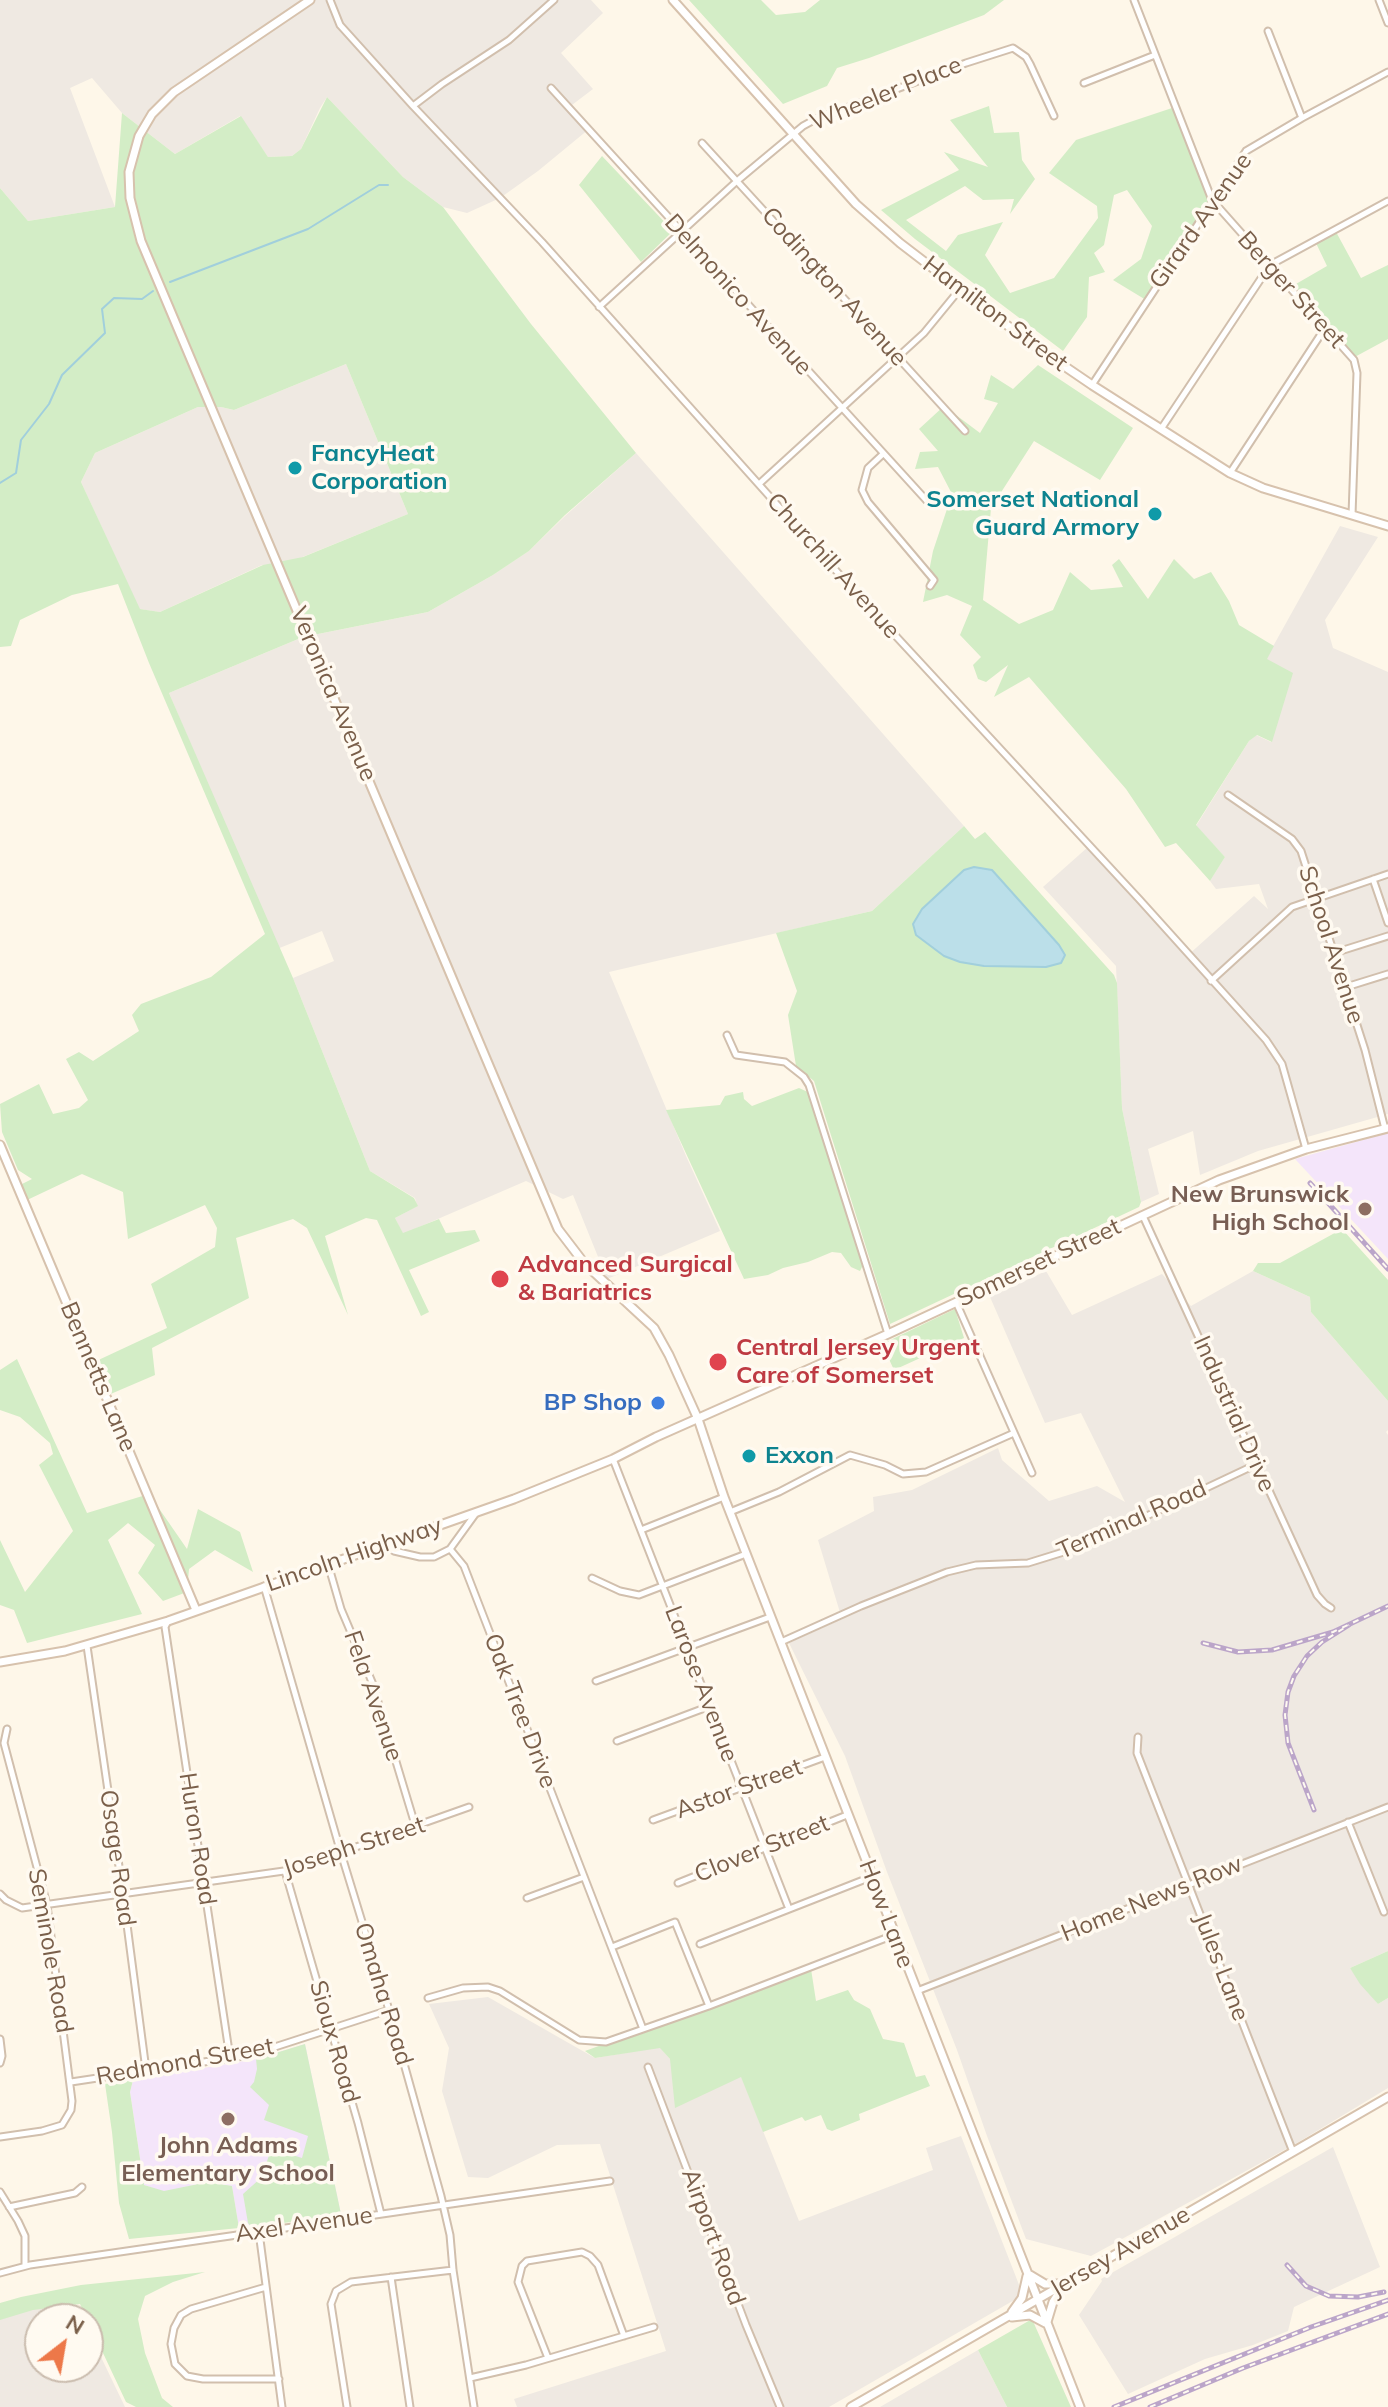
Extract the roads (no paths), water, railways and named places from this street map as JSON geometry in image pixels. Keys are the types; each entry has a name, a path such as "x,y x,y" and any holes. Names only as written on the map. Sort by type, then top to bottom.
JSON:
{"main road":[{"name":"Veronica Avenue","path":"310,0 174,92 152,114 139,136 129,172 133,214 141,241 558,1229 584,1263 654,1328 698,1419"},
{"name":"Hamilton Street","path":"673,0 856,204 1029,342 1230,473 1263,488 1388,526"},
{"name":"Somerset Street","path":"698,1419 1219,1180 1306,1149 1387,1128"},
{"name":"Bennetts Lane","path":"0,1145 196,1610"},
{"name":"Lincoln Highway","path":"0,1662 87,1646 168,1621 477,1512 613,1459 698,1419"},
{"name":"How Lane","path":"698,1419 780,1643 1080,2407"},
{"name":"Jersey Avenue","path":"851,2407 1388,2097"},
{"path":"1007,2317 1022,2298 1028,2274 1045,2284 1065,2283"},
{"path":"1007,2317 1030,2315 1047,2324 1054,2300 1065,2283"}],"street":[{"name":"Churchill Avenue","path":"330,0 340,25 542,242 856,593 1139,899 1276,1053 1282,1064 1306,1149"},
{"path":"413,106 509,40 554,0"},
{"name":"Berger Street","path":"1134,0 1212,200 1354,360 1357,373 1352,516"},
{"path":"1379,0 1388,23"},
{"path":"1268,31 1302,118"},
{"name":"Wheeler Place","path":"599,307 792,134 838,111 1013,48 1030,64 1054,116"},
{"path":"1084,83 1155,55"},
{"name":"Girard Avenue","path":"1092,385 1246,151 1388,72"},
{"name":"Delmonico Avenue","path":"551,88 927,501"},
{"name":"Codington Avenue","path":"702,143 965,431"},
{"path":"1160,430 1270,265 1388,201"},
{"path":"759,484 934,323 960,289"},
{"path":"1230,473 1325,328"},
{"path":"883,454 868,468 862,490 868,502 934,580 930,586"},
{"name":"School Avenue","path":"1228,795 1292,839 1301,851 1346,987 1387,1128"},
{"path":"1211,981 1279,916 1300,903 1388,874"},
{"path":"1373,879 1388,923"},
{"path":"1334,953 1388,936"},
{"path":"1346,987 1388,974"},
{"path":"727,1035 736,1055 785,1062 809,1085 888,1334"},
{"name":"Industrial Drive","path":"1142,1215 1317,1595 1331,1608"},
{"path":"956,1302 1032,1473"},
{"path":"730,1513 779,1492 850,1455 903,1474 926,1472 1014,1433"},
{"name":"Larose Avenue","path":"613,1459 789,1909"},
{"name":"Terminal Road","path":"780,1643 947,1572 976,1565 1028,1563 1083,1546 1257,1464"},
{"path":"641,1530 724,1497"},
{"path":"385,1544 394,1551 434,1557 450,1549 477,1512"},
{"name":"Oak Tree Drive","path":"450,1549 464,1566 643,2029"},
{"path":"592,1578 637,1595 746,1554"},
{"name":"Fela Avenue","path":"328,1564 341,1609 372,1682 416,1828"},
{"name":"Omaha Road","path":"264,1586 443,2205 474,2407"},
{"path":"596,1681 770,1617"},
{"name":"Huron Road","path":"168,1621 165,1627 230,2058"},
{"name":"Osage Road","path":"87,1646 146,2070"},
{"path":"617,1741 710,1706"},
{"name":"Seminole Road","path":"0,2137 62,2125 71,2110 71,2082 47,1905 4,1743 7,1729"},
{"name":"Jules Lane","path":"1138,1737 1137,1753 1293,2152"},
{"name":"Astor Street","path":"653,1820 825,1757"},
{"name":"Joseph Street","path":"2,1896 22,1908 285,1871 416,1828 469,1807"},
{"name":"Home News Row","path":"916,1991 1388,1807"},
{"name":"Clover Street","path":"678,1883 847,1815"},
{"path":"1348,1822 1384,1912"},
{"name":"Sioux Road","path":"285,1871 381,2214"},
{"path":"527,1898 584,1877"},
{"path":"700,1944 871,1877"},
{"path":"0,1906 2,1896"},
{"path":"612,1947 675,1922 709,2006"},
{"path":"428,1998 463,1988 488,1987 500,1991 570,2035 592,2043 606,2042 894,1935"},
{"name":"Redmond Street","path":"71,2082 250,2055 389,2010"},
{"path":"0,2039 0,2063"},
{"name":"Airport Road","path":"648,2067 780,2407"},
{"name":"Axel Avenue","path":"0,2273 25,2266 610,2181"},
{"path":"9,2207 75,2193 82,2187"},
{"path":"0,2192 25,2236 25,2266"},
{"path":"259,2232 282,2407"},
{"path":"548,2358 518,2282 522,2266 527,2261 585,2253 598,2265 624,2336"},
{"path":"347,2407 331,2304 336,2291 351,2282 453,2270"},
{"path":"391,2277 410,2407"},
{"path":"266,2287 191,2309 181,2315 171,2344 175,2364 187,2376 203,2379 279,2379"},
{"path":"470,2378 654,2327"}],"water":[{"path":"974,867 992,870 1059,945 1065,955 1061,963 1046,967 984,966 960,962 944,956 916,935 913,924 922,909 964,870"}],"waterway":[{"path":"170,282 308,229 379,185 388,185"},
{"path":"0,483 16,473 21,440 49,404 62,375 105,333 102,309 114,298 142,299 153,291"}],"railway":[{"path":"1310,1183 1388,1269"},
{"path":"1203,1643 1238,1652 1272,1650 1333,1632 1388,1606"},
{"path":"1314,1810 1288,1743 1285,1715 1288,1692 1307,1656 1349,1625"},
{"path":"1287,2265 1306,2286 1329,2296 1358,2297 1384,2292"},
{"path":"1114,2407 1311,2327 1388,2300"},
{"path":"1150,2407 1243,2368 1388,2314"}],"place":[{"name":"FancyHeat Corporation","path":"295,468"},
{"name":"Somerset National Guard Armory","path":"1155,514"},
{"name":"New Brunswick High School","path":"1365,1209"},
{"name":"Advanced Surgical & Bariatrics","path":"500,1279"},
{"name":"Central Jersey Urgent Care of Somerset","path":"718,1362"},
{"name":"BP Shop","path":"658,1403"},
{"name":"Exxon","path":"749,1456"},
{"name":"John Adams Elementary School","path":"228,2119"}]}
